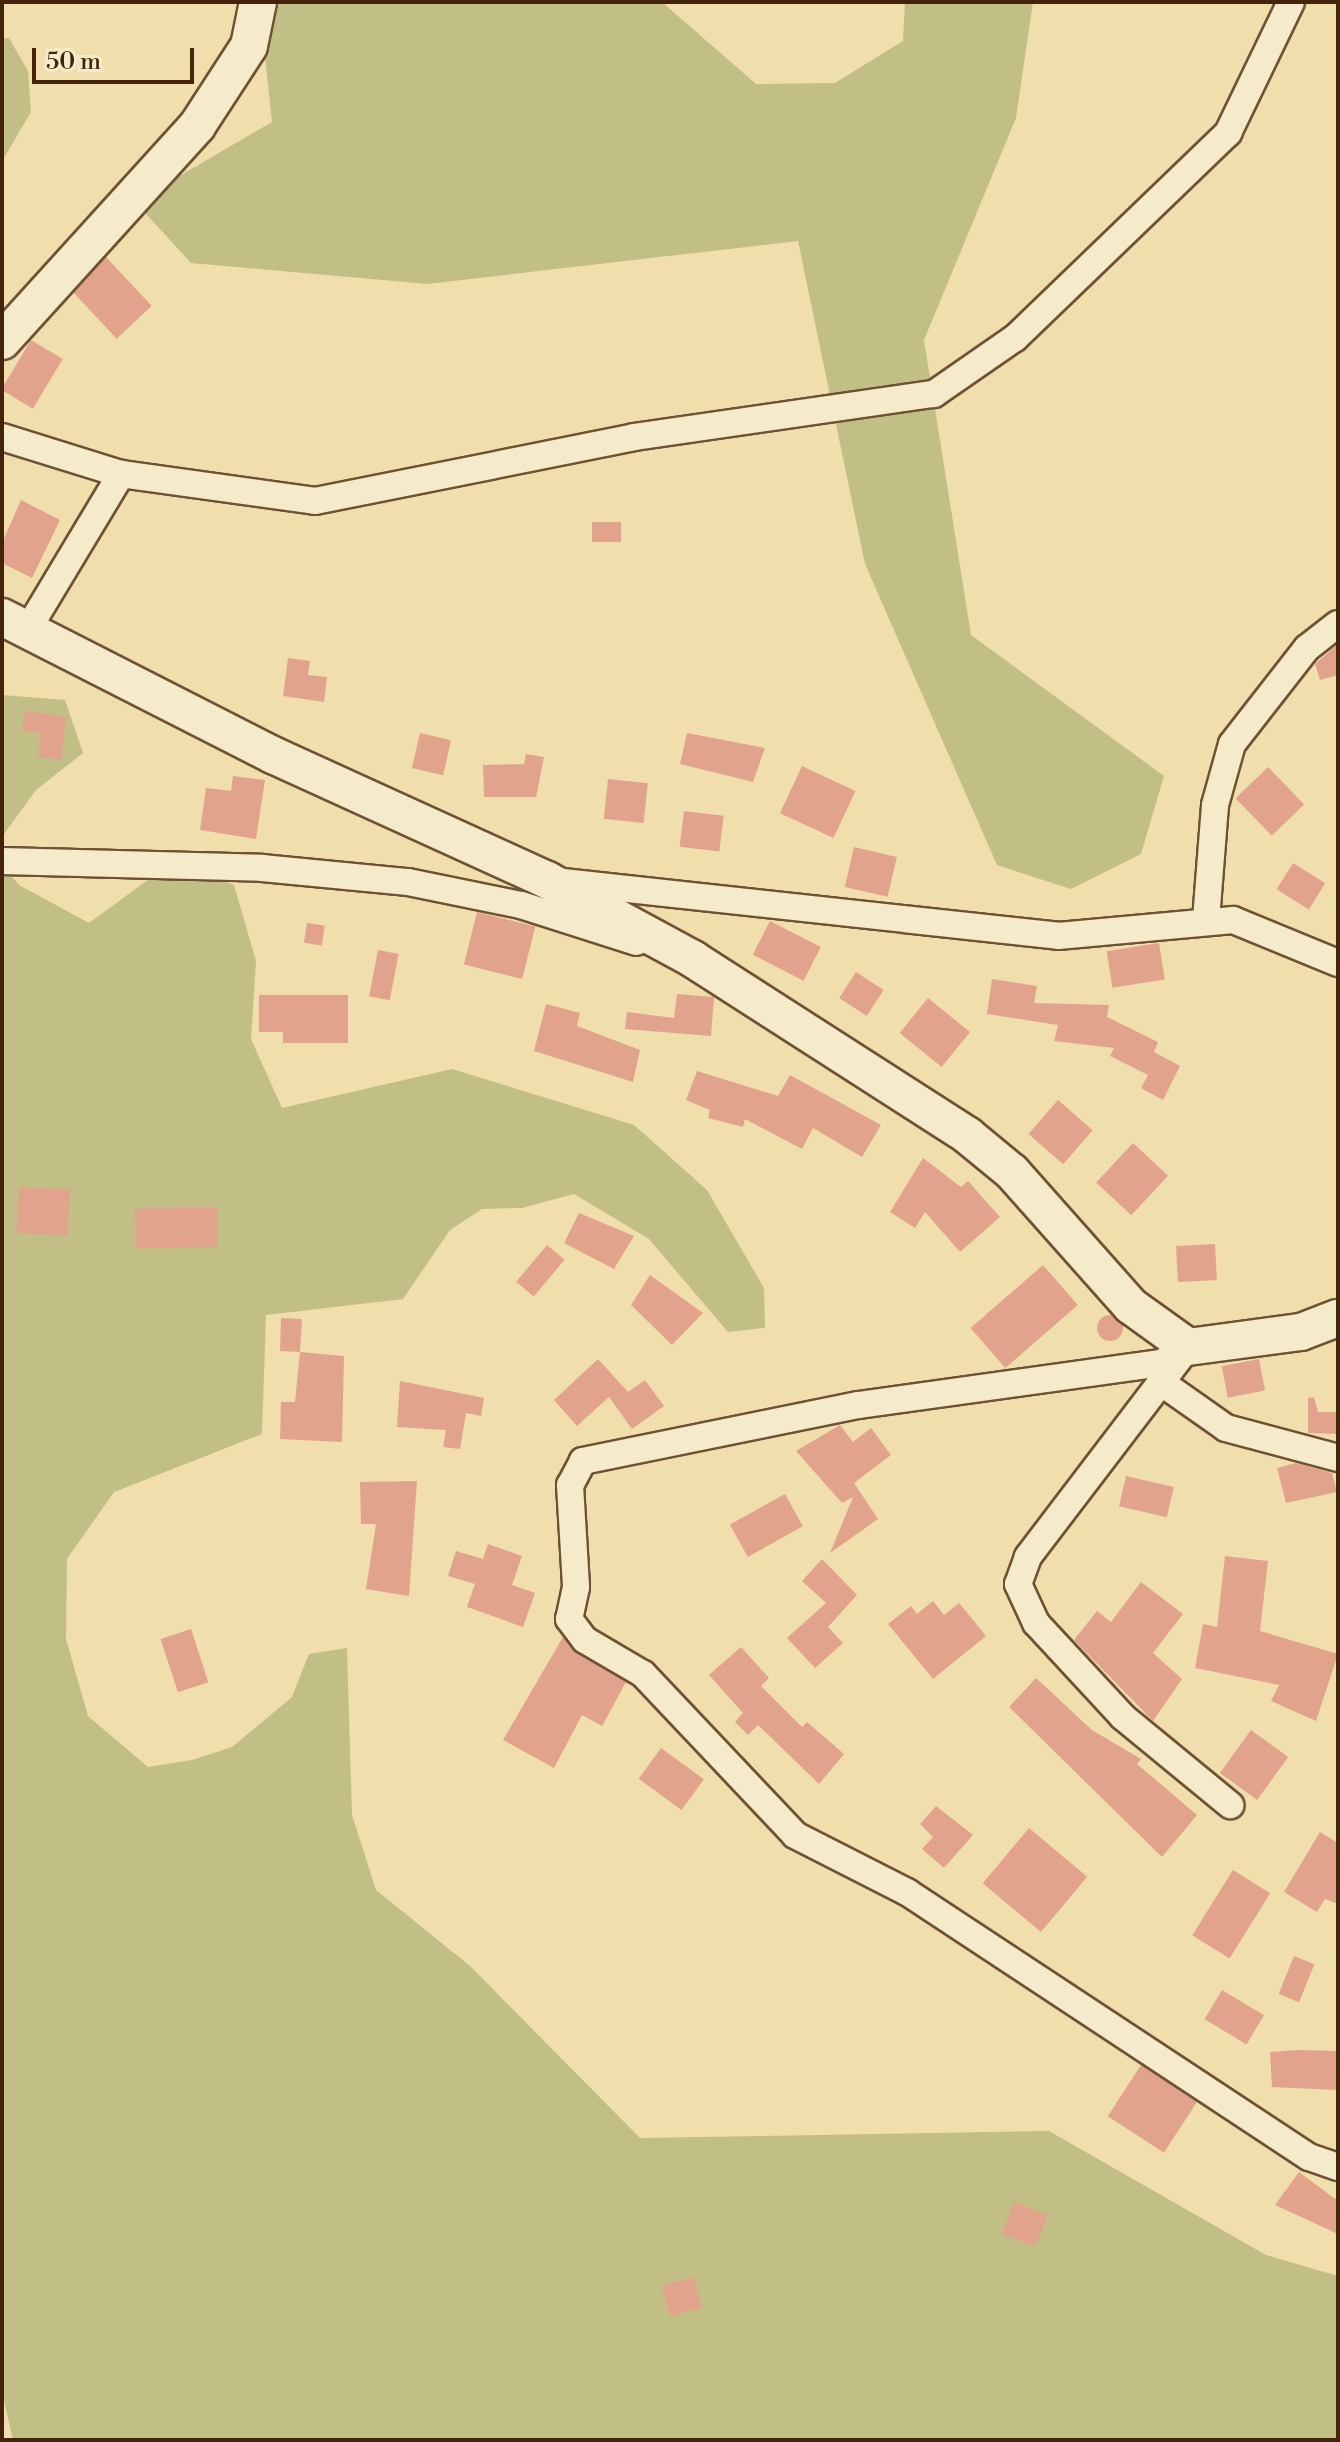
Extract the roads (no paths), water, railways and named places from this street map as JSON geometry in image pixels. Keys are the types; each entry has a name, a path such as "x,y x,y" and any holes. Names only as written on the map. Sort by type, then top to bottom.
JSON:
{"main road":[{"path":"2,341 197,126 249,46 259,3"},
{"path":"15,623 273,755 547,880 693,959 967,1135 1012,1172 1131,1306 1188,1347 1301,1332 1338,1318"}],"street":[{"path":"2,437 121,474 315,501 634,437 934,394 1015,338 1228,133 1291,2"},
{"path":"15,623 121,474"},
{"path":"1206,920 1215,805 1232,744 1307,648 1338,624"},
{"path":"2,861 262,868 408,882 521,905 693,959"},
{"path":"547,880 1058,936 1206,920 1288,937 1338,963"},
{"path":"1188,1347 1028,1557 1018,1584 1036,1623 1123,1717 1230,1805"},
{"path":"1188,1347 1161,1363 858,1405 583,1461 570,1485 576,1587 569,1619 585,1640 643,1674 795,1835 907,1892 1309,2157 1338,2167"},
{"path":"1162,1383 1226,1428 1338,1458"}]}
